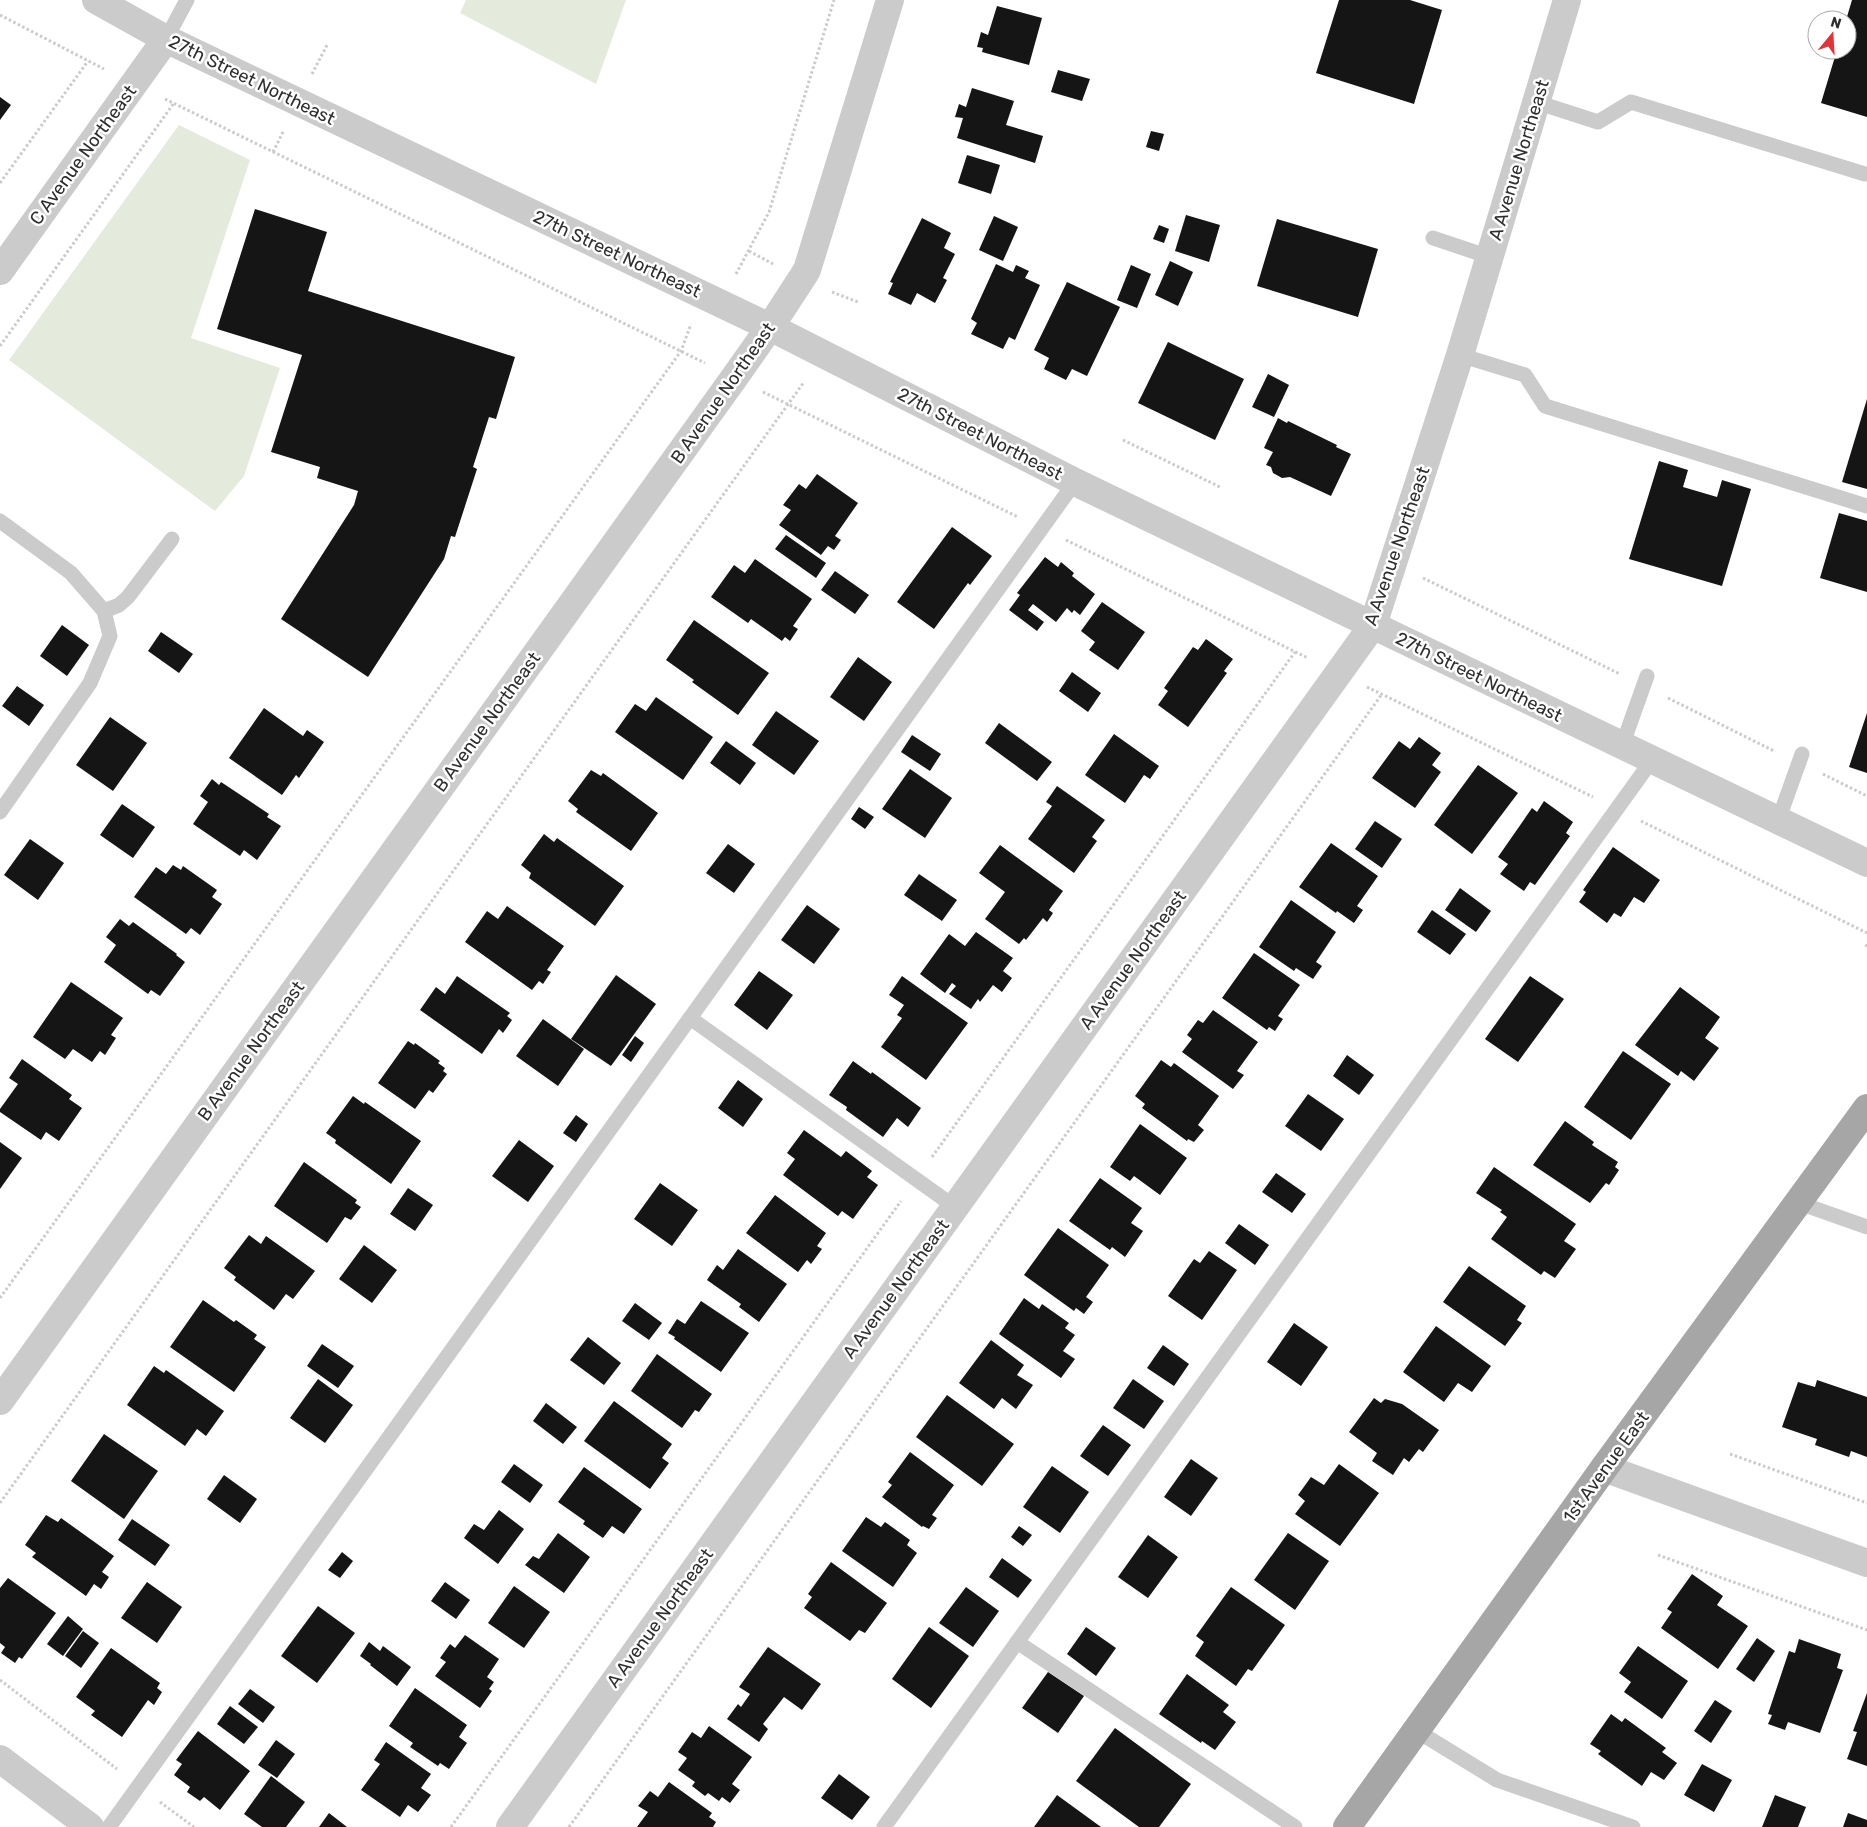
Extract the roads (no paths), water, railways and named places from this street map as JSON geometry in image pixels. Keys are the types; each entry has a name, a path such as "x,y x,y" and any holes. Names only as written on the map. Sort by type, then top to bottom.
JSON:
{"main road":[{"name":"1st Avenue East","path":"1347,1827 1604,1468 1867,1108"}],"street":[{"name":"27th Street Northeast","path":"96,0 166,39 770,327 1075,482 1867,863"},
{"name":"B Avenue Northeast","path":"0,1401 770,327 807,270 890,0"},
{"name":"A Avenue Northeast","path":"510,1827 1373,625 1460,355 1567,0"},
{"name":"C Avenue Northeast","path":"0,271 166,39"},
{"path":"1604,1468 1867,1563"},
{"path":"0,1758 90,1827"}],"lane":[{"path":"166,39 187,0"},
{"path":"1536,102 1598,122 1631,102 1866,174"},
{"path":"1432,238 1490,256"},
{"path":"1460,355 1525,375 1545,406 1867,506"},
{"path":"109,1827 1075,482"},
{"path":"0,521 71,573 104,611 110,636 90,683 0,812"},
{"path":"104,611 119,605 128,597 172,539"},
{"path":"1622,746 1647,676"},
{"path":"1778,821 1802,754"},
{"path":"884,1827 1652,760"},
{"path":"690,1018 955,1207"},
{"path":"1799,1203 1867,1227"},
{"path":"1017,1642 1295,1827"},
{"path":"1417,1731 1497,1780 1633,1827"}]}
